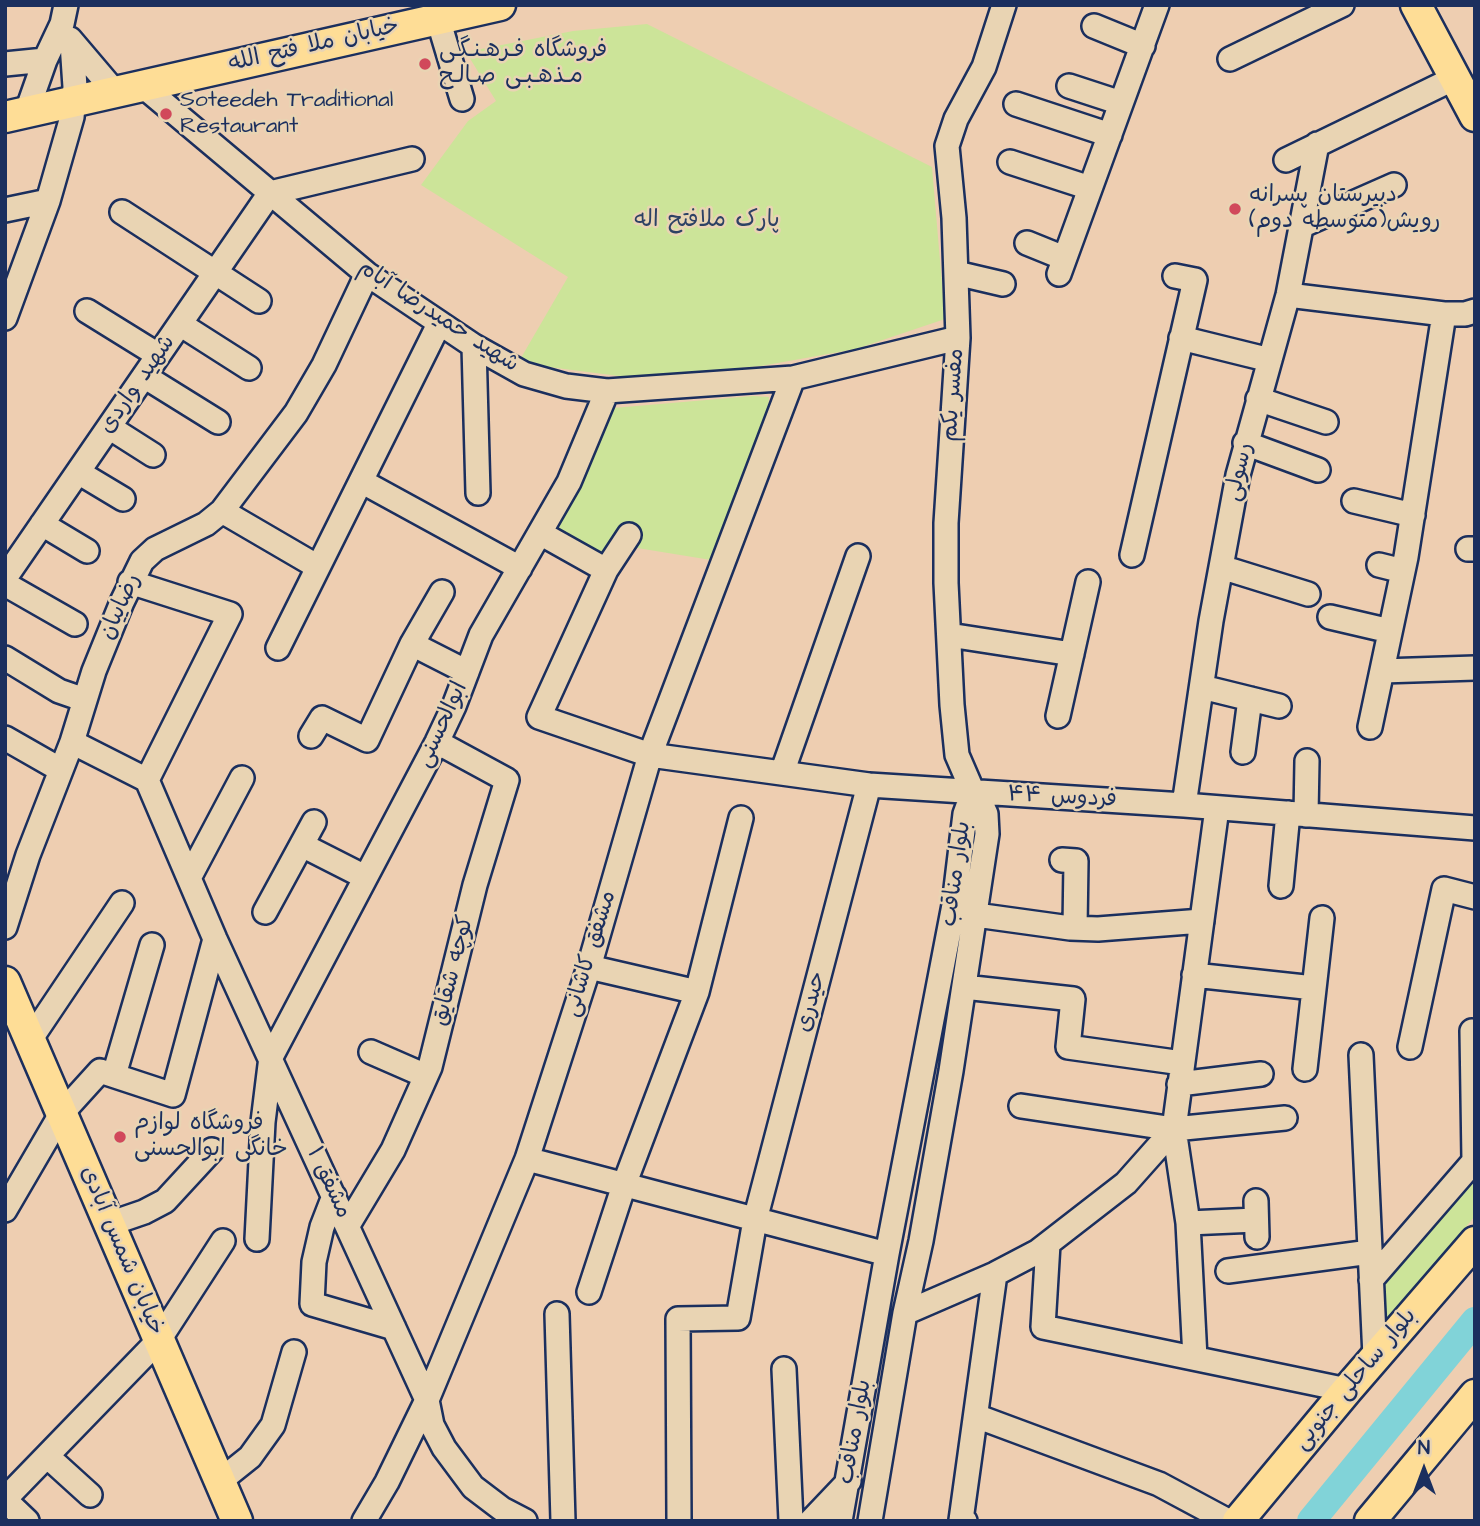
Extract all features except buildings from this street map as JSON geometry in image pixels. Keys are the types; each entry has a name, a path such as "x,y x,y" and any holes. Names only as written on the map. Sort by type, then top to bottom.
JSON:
{"main road":[{"name":"خیابان ملا فتح الله","path":"16,114 500,5"},
{"path":"1416,5 1474,114"},
{"name":"خیابان شمس آبادی","path":"5,982 237,1521"},
{"name":"بلوار ساحلی جنوبی","path":"1238,1521 1475,1242"},
{"path":"1370,1521 1475,1395"}],"street":[{"name":"مفسر یکم","path":"973,793 957,755 949,635 946,523 958,338 947,146 956,118 984,67 1004,5"},
{"path":"1027,243 1061,266 1157,5"},
{"path":"1230,60 1342,5"},
{"path":"438,19 462,99"},
{"path":"1094,26 1143,46"},
{"path":"5,64 59,35"},
{"path":"5,318 48,201 72,117 75,87 59,35"},
{"path":"16,114 59,35"},
{"name":"شهید حمیدرضا آبام","path":"59,35 270,193 367,274 439,324 502,364 524,374 566,386 607,391 793,378 958,338"},
{"path":"1286,160 1455,78"},
{"path":"1069,86 1121,103"},
{"path":"1016,104 1110,135"},
{"name":"رسولی","path":"1184,805 1220,567 1245,443 1289,295 1317,144"},
{"path":"270,193 412,159"},
{"path":"1010,162 1090,188"},
{"path":"1301,226 1394,185"},
{"name":"شهید واردی","path":"5,578 270,193"},
{"path":"5,210 48,201"},
{"path":"122,212 259,301"},
{"path":"956,273 1003,284"},
{"name":"رضاییان","path":"5,928 28,855 130,582 142,561 155,549 206,524 222,511 296,413 324,365 367,274"},
{"path":"1132,555 1195,280 1174,276"},
{"path":"1289,295 1444,314 1475,311"},
{"path":"87,311 158,355"},
{"path":"1370,727 1413,515 1444,314"},
{"path":"180,324 249,368"},
{"path":"278,648 439,324"},
{"path":"1181,338 1270,360"},
{"path":"474,346 478,493"},
{"path":"144,376 218,422"},
{"name":"مشفق کاشانی","path":"364,1521 387,1482 426,1400 527,1159 589,967 650,755 793,378"},
{"name":"ابوالحسنی","path":"271,1057 437,742 481,635 569,482 607,391"},
{"path":"1258,399 1326,422"},
{"path":"109,427 153,455"},
{"path":"1245,443 1318,470"},
{"path":"78,472 123,499"},
{"path":"361,481 520,568"},
{"path":"1354,500 1413,515"},
{"path":"222,511 318,567"},
{"path":"42,524 87,551"},
{"path":"540,533 606,570 629,535"},
{"path":"782,773 858,556"},
{"path":"1379,565 1403,570"},
{"path":"1220,567 1308,594"},
{"name":"فردوس ۴۴","path":"606,570 539,717 650,755 869,785 1184,805 1475,828"},
{"path":"72,742 147,780 230,614 130,582"},
{"path":"1058,716 1088,582"},
{"path":"5,584 75,624"},
{"path":"311,736 323,718 367,740 412,644 442,592"},
{"path":"1330,617 1390,631"},
{"path":"949,635 1072,654"},
{"path":"412,644 467,672"},
{"path":"5,658 60,691 85,700"},
{"path":"1382,671 1475,668"},
{"path":"1202,687 1279,706"},
{"path":"1243,752 1250,699"},
{"path":"5,738 61,770"},
{"name":"کوچه شقایق","path":"348,1225 393,1150 426,1076 475,886 507,780 437,742"},
{"path":"1281,886 1307,761"},
{"path":"189,878 243,778"},
{"name":"مشفق ۱","path":"147,780 215,939 426,1400 432,1425 444,1448 473,1487 499,1515 525,1521"},
{"name":"حیدری","path":"679,1521 678,1319 738,1318 755,1220 869,785"},
{"name":"بلوار مناقب","path":"870,1521 976,915 987,834 986,814 973,793"},
{"name":"بلوار مناقب","path":"840,1521 887,1254 954,905 965,814 973,793"},
{"path":"1195,1357 1188,1223 1174,1129 1217,808"},
{"path":"589,1292 624,1185 697,992 741,818"},
{"path":"265,912 314,822"},
{"path":"302,845 365,877"},
{"path":"1062,860 1076,861 1075,928"},
{"path":"1410,1047 1444,889 1475,897"},
{"path":"30,1040 122,903"},
{"path":"976,915 1075,928 1124,928 1202,921"},
{"path":"1305,1069 1322,918"},
{"path":"5,1210 61,1114 100,1071 173,1095 215,939"},
{"path":"114,1075 152,945"},
{"path":"589,967 697,992"},
{"path":"1194,975 1314,988"},
{"path":"964,987 1073,999 1068,1047 1181,1074 1261,1074"},
{"path":"1371,1280 1474,1161 1472,1031"},
{"path":"371,1052 426,1076"},
{"path":"1361,1055 1375,1357"},
{"path":"257,1238 263,1122 271,1057"},
{"path":"1021,1106 1174,1129 1285,1118"},
{"path":"905,1313 995,1274 1048,1244 1126,1183 1174,1129"},
{"path":"109,1224 144,1212 165,1200 212,1150"},
{"path":"527,1159 887,1254"},
{"path":"334,1196 314,1262 312,1304 394,1328"},
{"path":"1188,1223 1256,1219"},
{"path":"27,1521 5,1499 159,1340 223,1241"},
{"path":"1048,1244 1043,1326 1347,1390"},
{"path":"1228,1270 1370,1252"},
{"path":"963,1520 995,1274"},
{"path":"557,1314 563,1521"},
{"path":"220,1481 250,1457 273,1425 294,1352"},
{"path":"784,1369 791,1521"},
{"path":"976,1416 1159,1485 1228,1521"},
{"path":"47,1456 90,1494"},
{"path":"811,1521 849,1481"}],"green space":[{"name":"پارک ملافتح اله","path":"647,24 932,167 945,319 856,349 761,366 634,378 518,363 568,277 421,185 468,121 496,101 466,52 573,31"},
{"path":"753,396 769,397 768,411 711,560 625,546 606,567 544,532 602,412 613,408"},
{"path":"1475,1167 1475,1216 1380,1330 1377,1285"}],"waterway":[{"path":"1311,1521 1475,1321"}],"place":[{"name":"فروشگاه فـرهـنـگـی مـذهـبـی صـالـح","path":"425,64"},
{"name":"Soteedeh Traditional Restaurant","path":"166,114"},
{"name":"دبیرستان پسرانه رویش(متوسطه دوم)","path":"1235,209"},
{"name":"فروشگاه لوازم خانگی ابوالحسنی","path":"120,1137"}]}
